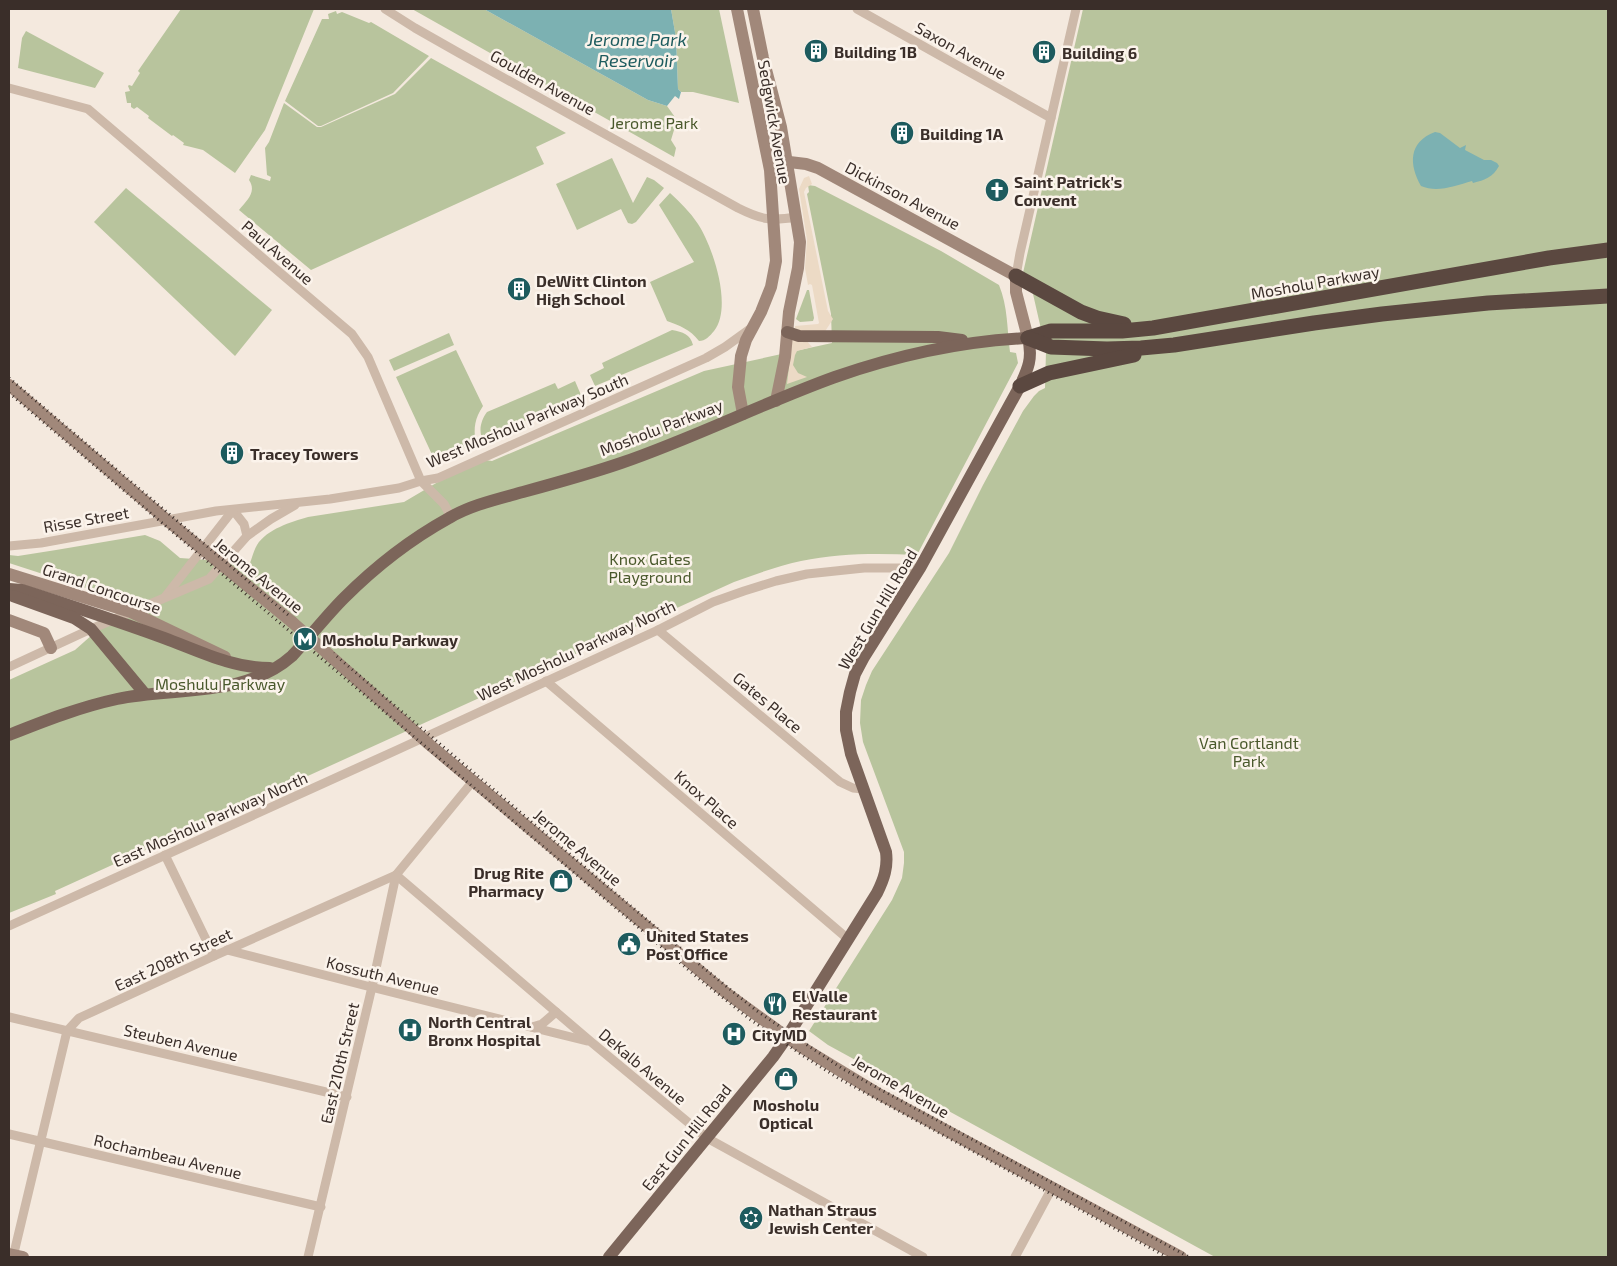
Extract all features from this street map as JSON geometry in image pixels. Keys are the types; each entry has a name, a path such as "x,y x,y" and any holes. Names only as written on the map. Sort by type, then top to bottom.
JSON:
{"highway":[{"name":"Mosholu Parkway","path":"1028,338 1051,331 1122,331 1153,328 1549,258 1608,250"},
{"path":"1016,276 1089,315 1106,320 1153,328"},
{"name":"Mosholu Parkway","path":"1028,338 1051,346 1107,349 1156,347 1382,314 1488,303 1608,296"},
{"path":"1020,386 1049,373 1131,356 1156,347"}],"main road":[{"name":"Sedgwick Avenue","path":"737,9 769,160 776,261 774,277 744,348 738,373 738,387 743,414"},
{"name":"Sedgwick Avenue","path":"753,9 763,58 780,120 797,217 800,251 789,312 785,357 776,401"},
{"name":"Dickinson Avenue","path":"769,160 810,165 822,170 1016,276"},
{"path":"1016,276 1016,292 1028,338"},
{"path":"787,332 799,336 938,337 974,342"},
{"name":"Mosholu Parkway","path":"9,736 85,707 115,699 236,683 275,668 292,656 346,596 372,572 420,536 451,517 492,501 629,460 855,371 942,347 974,342 1028,338"},
{"name":"West Gun Hill Road","path":"787,1037 877,893 884,877 886,866 884,846 851,754 846,730 846,712 852,682 864,656 920,568 1020,386 1030,360 1031,350 1028,338"},
{"name":"Jerome Avenue","path":"9,385 168,521 292,622 422,738 725,992 787,1037 877,1093 1181,1257"},
{"name":"Grand Concourse","path":"9,574 132,612 236,664"},
{"name":"Grand Concourse","path":"9,589 22,590 113,620 236,664 253,668 275,668"},
{"path":"9,594 74,618 91,629 145,694"},
{"path":"9,620 44,633 51,648"},
{"name":"East Gun Hill Road","path":"609,1257 766,1066 787,1037"}],"street":[{"name":"Goulden Avenue","path":"385,9 459,53 738,208 756,216 773,220 797,217"},
{"name":"Saxon Avenue","path":"857,9 1051,118"},
{"path":"1016,276 1076,9"},
{"name":"Paul Avenue","path":"9,88 88,109 352,334 368,357 421,481 444,504 451,517"},
{"name":"West Mosholu Parkway South","path":"168,521 216,512 298,504 399,488 438,478 695,363 725,347 754,325"},
{"name":"West Mosholu Parkway South","path":"9,667 91,629 209,579 247,536 271,519 298,504"},
{"path":"163,599 233,510 244,524 247,536"},
{"name":"Risse Street","path":"9,546 41,543 168,521"},
{"name":"West Mosholu Parkway North","path":"422,738 658,630 713,602 744,591 807,574 864,568 920,568"},
{"name":"Gates Place","path":"658,630 840,782 853,788 863,789"},
{"name":"Knox Place","path":"546,680 848,939"},
{"name":"East Mosholu Parkway North","path":"9,926 422,738"},
{"name":"East 208th Street","path":"67,1031 79,1018 396,875 473,780"},
{"path":"165,855 214,956"},
{"name":"East 210th Street","path":"308,1257 347,1097 396,875"},
{"name":"DeKalb Avenue","path":"396,875 707,1138 923,1257"},
{"name":"Kossuth Avenue","path":"227,950 590,1041"},
{"path":"532,1027 542,1024 556,1012"},
{"name":"Steuben Avenue","path":"9,1017 347,1097"},
{"path":"15,1256 67,1031"},
{"name":"Rochambeau Avenue","path":"9,1134 321,1207"},
{"path":"1015,1257 1052,1188"}],"green space":[{"path":"181,9 314,9 265,130 235,173 203,150 183,145 184,143 148,118 149,116 137,107 134,109 131,107 131,103 127,103 125,92 130,91 128,86 132,86 140,73 138,71"},
{"name":"Jerome Park","path":"412,9 484,9 648,100 667,106 677,120 671,140 676,148 674,157"},
{"path":"671,9 719,9 739,103 693,92 681,92 678,89 676,38"},
{"name":"Van Cortlandt Park","path":"1083,9 1608,9 1608,1257 1215,1257 828,1045 809,1031 892,900 902,878 904,852 863,742 860,723 861,700 866,685 872,671 949,553 1023,411 1034,396 1045,388 1046,351 1033,294 1023,273"},
{"path":"336,11 337,14 342,12 369,23 371,22 429,56 393,93 318,126 285,101 322,19 329,19 328,14"},
{"path":"26,31 104,73 95,88 18,68 22,38"},
{"path":"431,58 566,133 536,147 544,164 311,270 239,210 251,192 252,188 249,180 251,175 270,181 271,177 267,175 265,148 284,103 317,127 321,127 395,94"},
{"path":"612,158 633,203 647,177 664,188 636,222 632,224 628,223 621,209 577,230 556,184"},
{"name":"Moshulu Parkway","path":"808,185 815,186 941,251 999,285 1002,293 1006,310 1010,352 1016,353 1018,363 917,555 859,554 815,558 784,565 734,582 55,891 56,894 9,913 9,680 75,650 129,602 9,563 9,555 18,556 145,535 160,541 180,558 250,563 261,539 273,530 287,524 308,517 404,502 443,479 485,460 492,461 704,371 832,343 831,314 807,194 809,192"},
{"path":"126,188 272,310 235,356 94,222"},
{"path":"670,193 692,215 704,234 719,277 722,307 719,320 714,331 701,341 684,328 667,321 650,282 694,262 659,205"},
{"path":"807,290 809,290 814,318 813,321 800,322 796,319"},
{"path":"672,330 686,334 693,345 595,386 590,375 604,368 602,363"},
{"path":"449,333 454,345 394,371 389,360"},
{"path":"456,350 483,406 475,423 476,443 435,461 396,377"},
{"path":"575,381 581,395 483,440 481,426 487,412 555,383 558,389"}],"shaded area":[{"path":"809,176 812,184 804,192 828,311 833,319 824,333 801,332 795,328 795,326 819,323 812,285 808,285 805,268 807,240 799,189 804,178"},
{"path":"805,339 812,347 797,351 793,365 798,373 807,377 787,384 792,340"}],"water":[{"name":"Jerome Park Reservoir","path":"484,9 671,9 676,38 678,89 681,92 679,99 675,96 667,106 648,100"},
{"path":"1435,132 1440,133 1460,148 1466,145 1465,150 1484,160 1491,160 1499,166 1488,178 1481,181 1473,183 1472,181 1440,189 1421,186 1414,170 1413,155 1420,142 1426,136"}],"railway":[{"path":"9,378 705,969 757,1011 843,1069 1189,1257"},
{"path":"9,393 698,978 751,1020 838,1078 1167,1257"}],"place":[{"name":"Building 1B","path":"816,51"},
{"name":"Building 6","path":"1044,52"},
{"name":"Building 1A","path":"902,133"},
{"name":"Saint Patrick's Convent","path":"997,190"},
{"name":"DeWitt Clinton High School","path":"519,289"},
{"name":"Tracey Towers","path":"232,453"},
{"name":"Mosholu Parkway","path":"305,639"},
{"name":"Drug Rite Pharmacy","path":"561,881"},
{"name":"United States Post Office","path":"629,944"},
{"name":"El Valle Restaurant","path":"775,1004"},
{"name":"North Central Bronx Hospital","path":"410,1030"},
{"name":"CityMD","path":"734,1034"},
{"name":"Mosholu Optical","path":"786,1079"},
{"name":"Nathan Straus Jewish Center","path":"751,1218"}],"park label":[{"name":"Knox Gates Playground","path":"650,567"}]}
